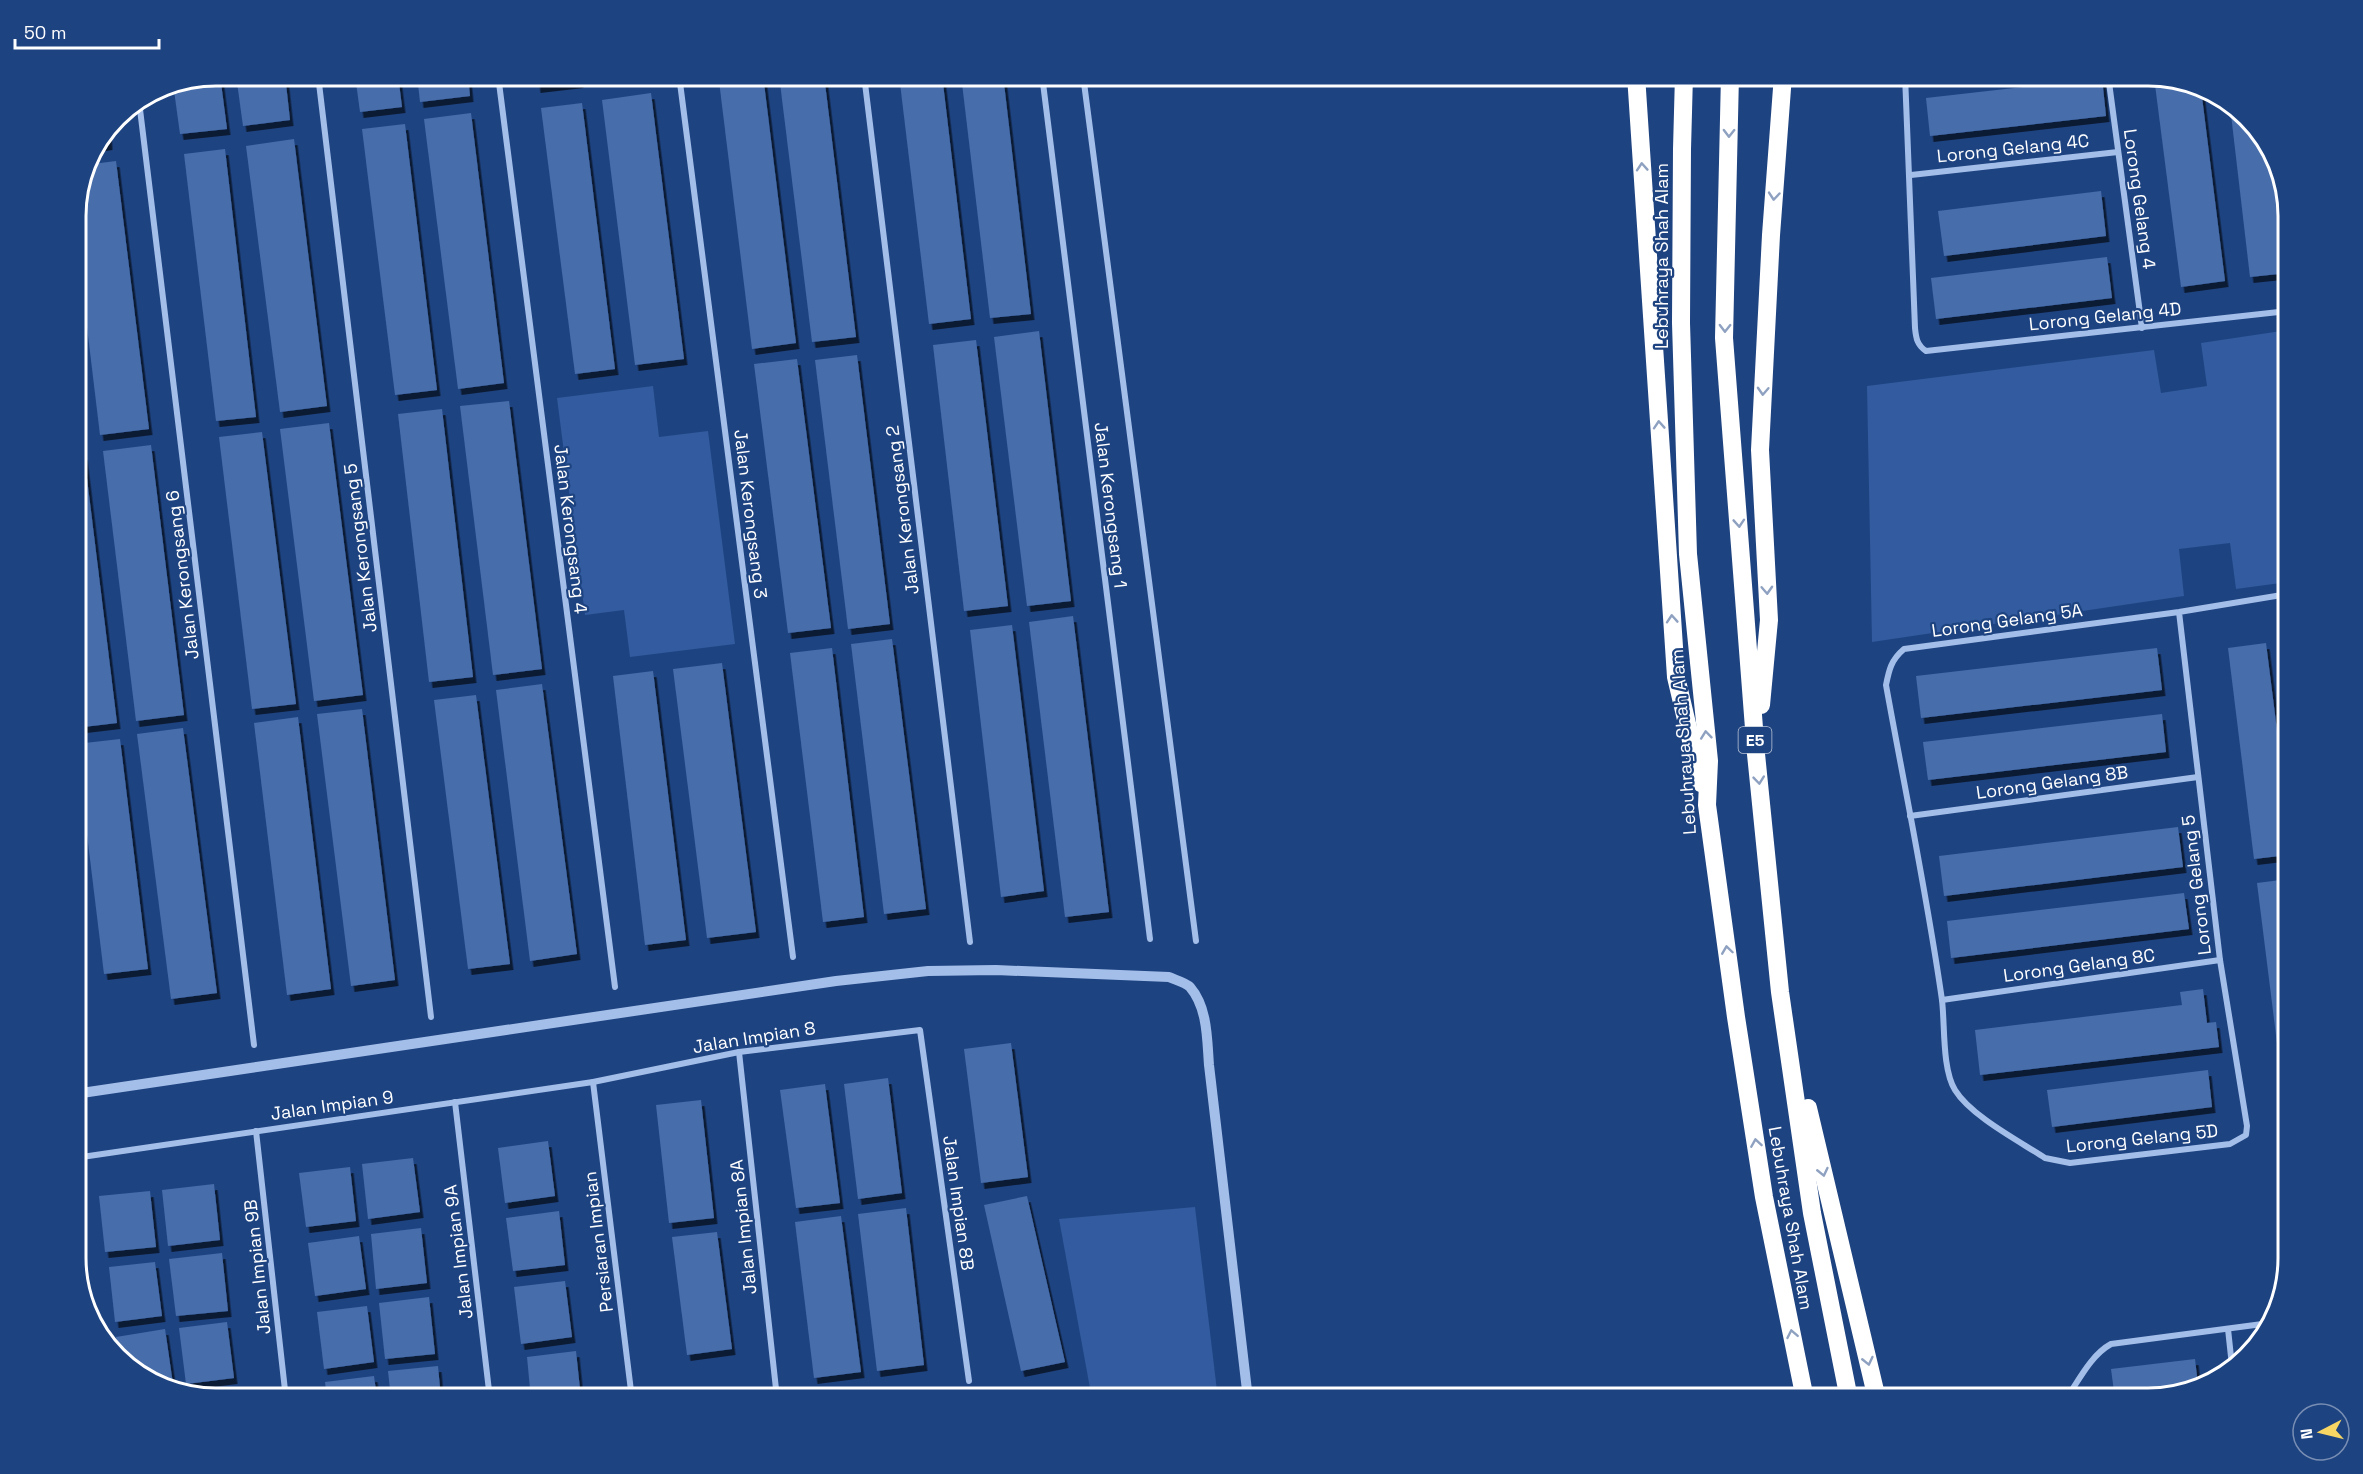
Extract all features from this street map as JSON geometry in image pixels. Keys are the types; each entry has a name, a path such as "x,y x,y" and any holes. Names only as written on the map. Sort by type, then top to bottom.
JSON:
{"highway":[{"path":"1637,86 1676,677 1707,805"},
{"name":"Lebuhraya Shah Alam","path":"1684,86 1681,323 1688,554 1708,761 1707,805 1736,1017 1764,1197 1802,1388"},
{"name":"Lebuhraya Shah Alam","path":"1730,86 1724,338 1756,754 1780,992 1812,1213 1847,1388"},
{"path":"1756,754 1769,620 1760,450 1771,235 1782,86"},
{"path":"1780,992 1875,1388"}],"street":[{"name":"Jalan Kerongsang 5","path":"319,86 431,1017"},
{"name":"Jalan Kerongsang 4","path":"499,86 615,987"},
{"name":"Jalan Kerongsang 3","path":"680,86 793,957"},
{"name":"Jalan Kerongsang 2","path":"865,86 969,942"},
{"name":"Jalan Kerongsang 1","path":"1043,86 1150,939"},
{"path":"1084,86 1196,941"},
{"path":"1906,86 1911,175"},
{"name":"Lorong Gelang 4","path":"2110,86 2142,328"},
{"name":"Jalan Kerongsang 6","path":"140,109 254,1045"},
{"name":"Lorong Gelang 4C","path":"1911,175 2118,152"},
{"name":"Lorong Gelang 4D","path":"1911,175 1915,328 1916,339 1920,347 1926,351 2277,312"},
{"name":"Lorong Gelang 5A","path":"1942,1000 1886,685 1890,666 1895,656 1904,649 2179,612 2277,596"},
{"name":"Lorong Gelang 5","path":"2179,612 2220,960 2247,1126 2246,1135 2230,1144"},
{"name":"Lorong Gelang 8B","path":"1910,816 2198,777"},
{"name":"Lorong Gelang 8C","path":"1942,1000 2220,960"},
{"path":"86,1092 836,981 928,971 996,970 1168,977 1189,986 1197,999 1206,1023 1247,1388"},
{"name":"Lorong Gelang 5D","path":"1942,1000 1948,1065 1953,1087 1975,1112 2045,1158 2070,1163 2230,1144"},
{"name":"Jalan Impian 8","path":"593,1082 739,1053 920,1030"},
{"name":"Jalan Impian 8B","path":"920,1030 969,1380"},
{"name":"Jalan Impian 8A","path":"739,1053 776,1388"},
{"name":"Jalan Impian 9","path":"86,1156 593,1082"},
{"name":"Persiaran Impian","path":"593,1082 631,1388"},
{"name":"Jalan Impian 9A","path":"455,1102 489,1388"},
{"name":"Jalan Impian 9B","path":"256,1131 285,1388"},
{"path":"2074,1388 2101,1349 2111,1344 2259,1325"},
{"path":"2228,1329 2231,1358"}],"shaded area":[{"path":"2277,332 2277,583 2236,589 2230,543 2179,549 2184,596 1872,642 1867,386 2154,350 2161,393 2207,386 2201,343"},
{"path":"653,386 659,437 708,431 735,644 630,657 624,610 585,615 557,398"},
{"path":"1195,1207 1217,1388 1090,1388 1059,1219"}],"building":[{"path":"221,86 227,129 180,134 174,92 190,88"},
{"path":"238,86 286,86 290,120 243,126"},
{"path":"356,86 399,86 402,107 360,112"},
{"path":"418,86 469,86 470,96 420,102"},
{"path":"720,86 764,86 796,343 752,349"},
{"path":"780,86 825,86 856,337 812,342"},
{"path":"900,86 943,86 971,319 929,324"},
{"path":"962,86 1004,86 1031,314 990,318"},
{"path":"2032,86 2103,86 2106,116 1930,136 1926,98"},
{"path":"2155,86 2181,90 2202,98 2225,281 2181,287"},
{"path":"651,93 684,359 635,365 602,100"},
{"path":"582,103 615,369 575,374 541,108"},
{"path":"471,113 504,383 458,389 424,119"},
{"path":"2231,116 2251,136 2268,166 2277,207 2277,274 2250,277"},
{"path":"405,124 437,390 395,395 362,129"},
{"path":"294,139 327,406 280,412 246,146"},
{"path":"225,149 256,417 216,421 184,154"},
{"path":"116,161 149,429 100,435 86,319 86,207 88,190 96,164"},
{"path":"2101,191 2106,236 1944,256 1938,211"},
{"path":"2107,257 2112,298 1936,319 1931,278"},
{"path":"1039,331 1071,601 1027,606 994,337"},
{"path":"976,340 1008,606 964,611 933,345"},
{"path":"857,355 890,624 848,629 815,360"},
{"path":"797,359 831,628 788,633 754,364"},
{"path":"509,401 542,669 493,675 460,406"},
{"path":"442,409 473,677 429,682 398,414"},
{"path":"329,423 363,695 314,701 280,429"},
{"path":"262,432 296,704 252,709 219,437"},
{"path":"151,445 184,715 136,721 103,451"},
{"path":"86,470 117,723 86,727"},
{"path":"1073,616 1109,912 1065,917 1029,622"},
{"path":"1012,625 1044,891 1001,897 970,630"},
{"path":"892,639 926,909 884,914 851,644"},
{"path":"2266,643 2278,734 2278,856 2254,859 2228,648"},
{"path":"832,648 864,917 823,922 790,653"},
{"path":"2157,648 2162,690 1921,718 1916,676"},
{"path":"722,663 756,932 707,938 673,669"},
{"path":"653,671 686,940 645,945 613,676"},
{"path":"542,684 577,954 530,961 496,690"},
{"path":"476,695 510,964 468,969 434,700"},
{"path":"362,709 395,980 351,986 317,714"},
{"path":"2162,714 2166,752 1928,780 1923,742"},
{"path":"298,717 331,989 287,995 254,723"},
{"path":"183,728 217,993 171,999 137,734"},
{"path":"120,739 148,969 104,974 86,826 86,743"},
{"path":"2178,827 2183,867 1944,896 1939,856"},
{"path":"2278,880 2278,1049 2257,883"},
{"path":"2184,893 2189,929 1951,958 1947,921"},
{"path":"2203,989 2207,1023 2216,1022 2219,1047 1980,1075 1975,1030 2182,1005 2180,992"},
{"path":"1011,1043 1028,1177 981,1183 964,1049"},
{"path":"2208,1070 2212,1107 2052,1127 2047,1090"},
{"path":"888,1078 902,1193 858,1199 844,1084"},
{"path":"825,1084 840,1203 796,1208 780,1090"},
{"path":"701,1100 714,1218 669,1223 656,1105"},
{"path":"548,1141 555,1196 505,1203 498,1148"},
{"path":"413,1158 420,1212 368,1219 362,1164"},
{"path":"350,1167 356,1221 306,1227 299,1173"},
{"path":"214,1184 220,1240 168,1246 162,1190"},
{"path":"150,1191 156,1247 105,1252 99,1196"},
{"path":"1027,1196 1065,1362 1021,1371 984,1205"},
{"path":"906,1208 924,1365 877,1371 858,1214"},
{"path":"559,1211 565,1265 513,1271 506,1218"},
{"path":"841,1216 861,1372 814,1378 795,1222"},
{"path":"421,1228 427,1283 376,1289 371,1234"},
{"path":"717,1232 732,1349 687,1355 672,1237"},
{"path":"359,1236 366,1289 315,1296 308,1243"},
{"path":"222,1253 228,1311 176,1316 169,1259"},
{"path":"155,1262 162,1316 115,1322 109,1267"},
{"path":"565,1281 572,1337 521,1344 514,1287"},
{"path":"429,1297 435,1354 385,1359 379,1303"},
{"path":"367,1306 374,1362 324,1369 317,1312"},
{"path":"227,1322 234,1378 186,1384 179,1328"},
{"path":"165,1329 173,1381 136,1362 117,1342 116,1337"},
{"path":"576,1351 580,1388 530,1388 527,1357"},
{"path":"2195,1359 2197,1379 2164,1387 2114,1388 2111,1369"},
{"path":"438,1366 440,1388 390,1388 388,1371"},
{"path":"374,1376 376,1388 326,1388 325,1382"}]}
